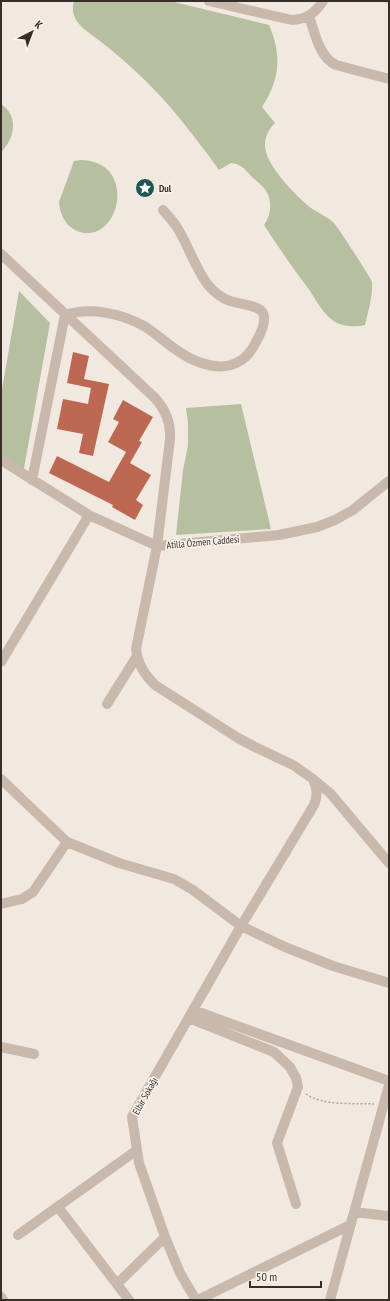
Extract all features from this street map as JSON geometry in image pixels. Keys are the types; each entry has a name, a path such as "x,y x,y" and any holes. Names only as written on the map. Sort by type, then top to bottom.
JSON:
{"street":[{"path":"209,1 286,19 298,20 309,16 323,1"},
{"path":"309,16 322,52 328,60 336,65 389,80"},
{"path":"65,315 90,310 127,318 145,327 187,357 207,364 228,366 237,363 246,357 254,347 261,331 264,322 263,312 258,308 229,301 214,292 194,263 178,228 163,210"},
{"path":"1,254 155,398 161,404 168,419 170,425 170,439 156,546 136,649 137,656 145,674 155,685 238,738 293,765 313,779 330,793 389,863"},
{"path":"32,480 65,315"},
{"name":"Atilla Özmen Caddesi","path":"1,460 89,515 156,546 279,535 317,527 335,520 353,510 389,481"},
{"path":"1,662 89,515"},
{"path":"108,704 137,656"},
{"path":"1,779 67,842 119,863 174,879 193,890 241,926 263,937 332,966 389,983"},
{"name":"Elbir Sokağı","path":"197,1300 180,1273 165,1238 139,1163 132,1116 241,926 314,805 317,789 313,779"},
{"path":"1,904 22,899 33,892 67,842"},
{"path":"191,1014 389,1081"},
{"path":"191,1014 274,1052 290,1067 298,1087 277,1143 296,1204"},
{"path":"1,1047 34,1054"},
{"path":"330,1300 389,1085"},
{"path":"18,1235 138,1150"},
{"path":"58,1207 129,1300"},
{"path":"354,1212 389,1216"},
{"path":"197,1300 350,1225"},
{"path":"117,1284 165,1238"}],"path":[{"path":"385,1 389,5"},
{"path":"298,1087 308,1096 325,1102 384,1105"}],"green space":[{"path":"74,1 170,1 269,25 276,47 277,67 273,87 262,107 275,123 269,130 266,139 266,153 282,180 297,196 311,208 334,223 372,282 372,293 365,325 346,326 335,322 327,316 264,225 269,216 270,201 263,187 238,164 231,163 219,170 184,123 152,87 121,58 84,29 75,19 73,11"},
{"path":"1,104 11,115 13,127 12,134 1,152"},
{"path":"81,160 100,164 111,174 117,188 117,203 112,217 103,228 90,233 75,230 68,225 60,210 59,202 74,161"},
{"path":"19,291 50,323 23,474 1,458 1,395"},
{"path":"241,404 271,529 176,535 183,470 188,446 188,423 186,408"}],"building":[{"path":"73,352 89,356 84,379 109,384 93,456 79,453 83,434 57,429 63,399 88,404 91,388 67,383"},
{"path":"123,400 153,417 139,441 142,442 130,463 151,475 136,500 143,505 135,520 112,507 113,505 49,473 57,456 109,482 126,452 108,442 119,422 113,419"}],"place":[{"name":"Dul","path":"145,188"}]}
